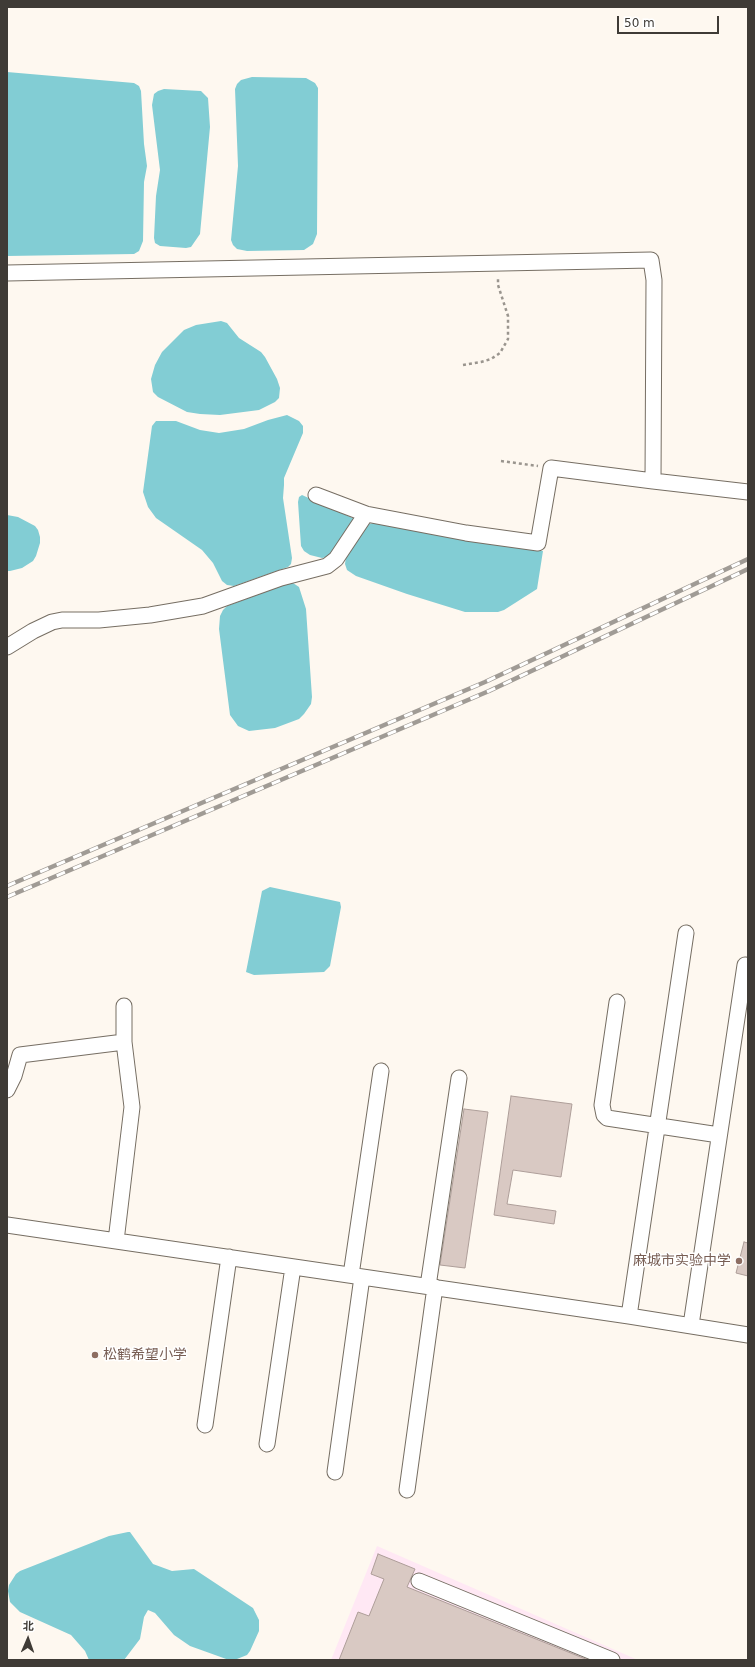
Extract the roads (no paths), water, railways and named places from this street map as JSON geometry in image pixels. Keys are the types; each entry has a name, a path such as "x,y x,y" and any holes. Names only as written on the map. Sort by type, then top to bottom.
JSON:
{"street":[{"path":"7,273 651,260 654,280 653,481"},
{"path":"316,495 366,514 466,533 538,543 551,468 748,492"},
{"path":"7,647 33,631 52,622 62,620 100,620 150,615 203,606 281,578 327,566 336,560 366,514"},
{"path":"629,1316 686,933"},
{"path":"691,1325 745,965"},
{"path":"617,1002 602,1112 607,1118 719,1135"},
{"path":"116,1241 132,1107 124,1042 124,1006"},
{"path":"7,1090 14,1076 20,1055 124,1042"},
{"path":"335,1472 381,1071"},
{"path":"407,1490 431,1287 459,1078"},
{"path":"7,1225 691,1325 748,1335"},
{"path":"205,1425 229,1257"},
{"path":"267,1444 293,1267"},
{"path":"419,1581 612,1660"}],"water":[{"path":"7,72 134,83 139,86 141,91 144,144 147,166 144,182 143,241 139,251 134,254 7,256"},
{"path":"252,77 306,78 315,83 318,88 317,234 313,244 304,250 247,251 237,249 231,240 238,166 235,89 241,80"},
{"path":"164,89 201,91 208,98 210,127 200,234 191,247 186,248 160,246 155,243 154,238 156,196 160,170 152,105 154,94"},
{"path":"221,321 227,323 239,338 261,352 265,357 277,379 280,388 279,398 275,402 259,410 220,415 187,412 158,397 153,392 151,379 155,365 162,352 184,330 196,325"},
{"path":"287,415 299,421 303,426 303,433 284,478 283,498 292,558 291,564 288,567 234,586 227,585 222,581 213,563 202,550 156,518 148,507 143,492 152,426 156,421 176,421 200,430 219,433 244,429"},
{"path":"302,495 357,520 332,556 322,558 310,555 304,551 301,546 298,502 299,497"},
{"path":"7,515 18,517 35,526 40,537 40,543 33,561 22,568 10,571 7,571"},
{"path":"373,523 543,551 537,589 504,610 498,612 465,612 356,576 347,570 345,564 346,557 366,525"},
{"path":"293,583 299,587 306,609 312,697 311,704 299,719 275,728 249,731 238,726 230,715 219,629 220,616 227,606"},
{"path":"270,887 340,902 341,907 330,966 324,972 254,975 246,972 262,891"},
{"path":"130,1532 153,1564 172,1571 194,1569 253,1608 259,1620 259,1631 247,1655 229,1660 190,1646 174,1635 155,1613 148,1610 144,1617 140,1639 124,1660 89,1660 85,1651 71,1635 20,1612 10,1602 8,1591 9,1585 16,1574 20,1571 109,1536"}],"railway":[{"path":"7,886 485,682 748,559"},
{"path":"7,897 489,691 748,569"}],"place":[{"name":"麻城市实验中学","path":"739,1261"},
{"name":"松鹤希望小学","path":"95,1355"}]}
